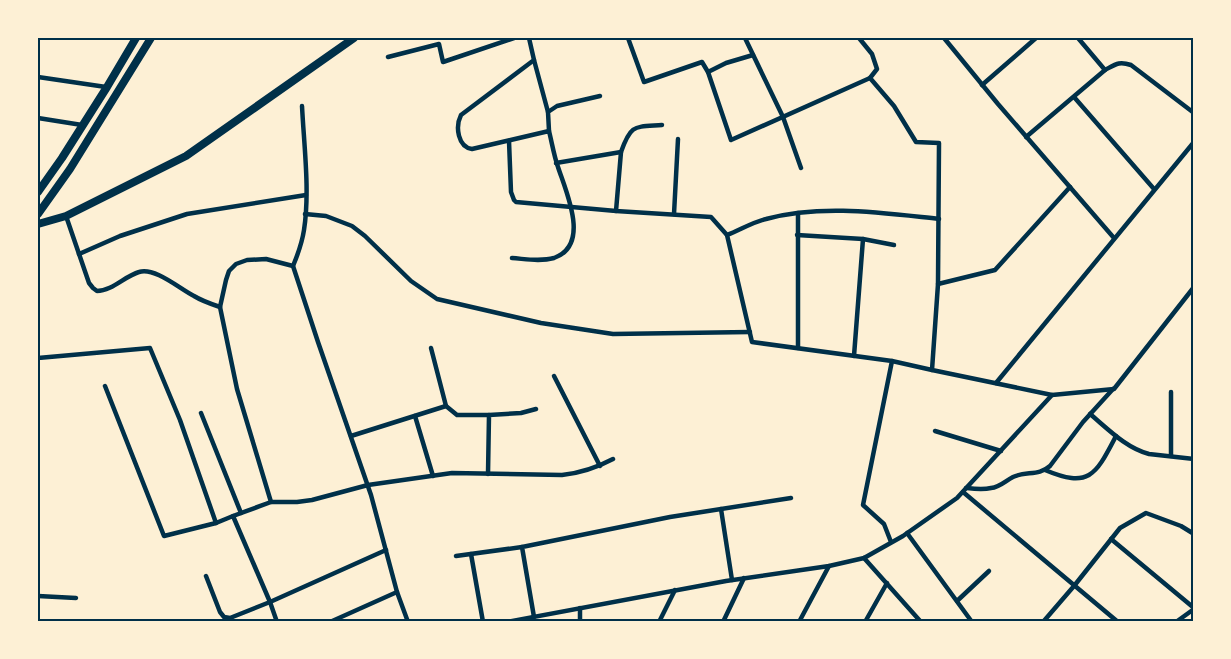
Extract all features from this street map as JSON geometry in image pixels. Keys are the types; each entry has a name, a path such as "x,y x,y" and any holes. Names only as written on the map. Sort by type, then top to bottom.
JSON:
{"main road":[{"path":"38,192 63,158 136,38"},
{"path":"38,214 70,169 151,38"},
{"path":"38,224 66,216 186,156 354,38"}],"street":[{"path":"388,57 439,44 443,62 513,38"},
{"path":"512,258 540,260 561,255 574,233 571,207 556,163 549,131 548,112 529,38"},
{"path":"628,38 644,82 702,62 708,72 731,140 870,78 877,69 872,54 859,38"},
{"path":"745,38 783,117 801,168"},
{"path":"944,38 1114,238"},
{"path":"982,85 1036,38"},
{"path":"1078,38 1106,70"},
{"path":"708,72 726,63 753,55"},
{"path":"534,60 461,115 459,120 461,143 464,147 472,149 549,131"},
{"path":"1026,137 1115,64 1131,65 1194,113"},
{"path":"38,77 107,87"},
{"path":"870,78 894,106 916,142 939,143 938,284 932,370"},
{"path":"548,112 557,106 600,96"},
{"path":"1074,97 1154,189"},
{"path":"302,105 306,195 302,240 294,266 368,485 397,592 408,621"},
{"path":"38,118 83,125"},
{"path":"616,211 621,152 627,136 638,127 662,125"},
{"path":"674,214 678,139"},
{"path":"509,141 511,192 516,202 711,217 727,235 752,342 892,360 1052,395 1113,389"},
{"path":"996,383 1194,142"},
{"path":"556,163 621,152"},
{"path":"938,284 995,270 1070,187"},
{"path":"79,254 120,236 187,214 306,195"},
{"path":"727,235 765,219 818,211 886,213 939,219"},
{"path":"798,213 798,348"},
{"path":"305,214 326,216 352,226 411,281 437,299 541,323 613,334 750,332"},
{"path":"66,216 89,283 97,291 107,289 132,274 143,271 151,272 195,297 220,307"},
{"path":"797,235 863,239 894,245"},
{"path":"854,356 863,239"},
{"path":"272,502 237,389 220,307 226,280 236,264 247,260 266,259 294,266"},
{"path":"1045,471 1194,287"},
{"path":"38,358 150,348 180,420 216,523"},
{"path":"431,348 446,406 457,415 521,413 536,409"},
{"path":"891,542 884,524 863,505 892,360"},
{"path":"554,376 600,466"},
{"path":"105,386 164,536 216,523 272,502 312,500 368,485 452,473 562,475 585,471 613,459"},
{"path":"1171,392 1172,456"},
{"path":"507,621 864,558 907,533 957,498 1052,395"},
{"path":"351,436 446,406"},
{"path":"201,413 241,513"},
{"path":"1090,414 1116,436 1142,453 1194,459"},
{"path":"488,474 489,415"},
{"path":"415,416 433,476"},
{"path":"935,431 1001,451"},
{"path":"965,490 992,488 1014,477 1045,471 1074,479 1088,477 1096,470 1116,436"},
{"path":"965,490 1074,586 1118,621"},
{"path":"456,556 522,547 670,517 791,498"},
{"path":"721,509 732,580"},
{"path":"1045,621 1120,528 1146,513 1181,526 1194,534"},
{"path":"232,516 277,621"},
{"path":"907,533 972,621"},
{"path":"1111,539 1194,608 1176,621"},
{"path":"522,547 534,617"},
{"path":"206,576 220,612 224,617 231,618 386,550"},
{"path":"471,554 483,621"},
{"path":"864,558 921,621"},
{"path":"799,621 829,566"},
{"path":"957,601 988,571"},
{"path":"723,621 744,578"},
{"path":"865,621 887,584"},
{"path":"659,621 675,590"},
{"path":"330,621 397,592"},
{"path":"38,596 75,598"},
{"path":"580,608 580,621"},
{"path":"1185,616 1190,621"}]}
